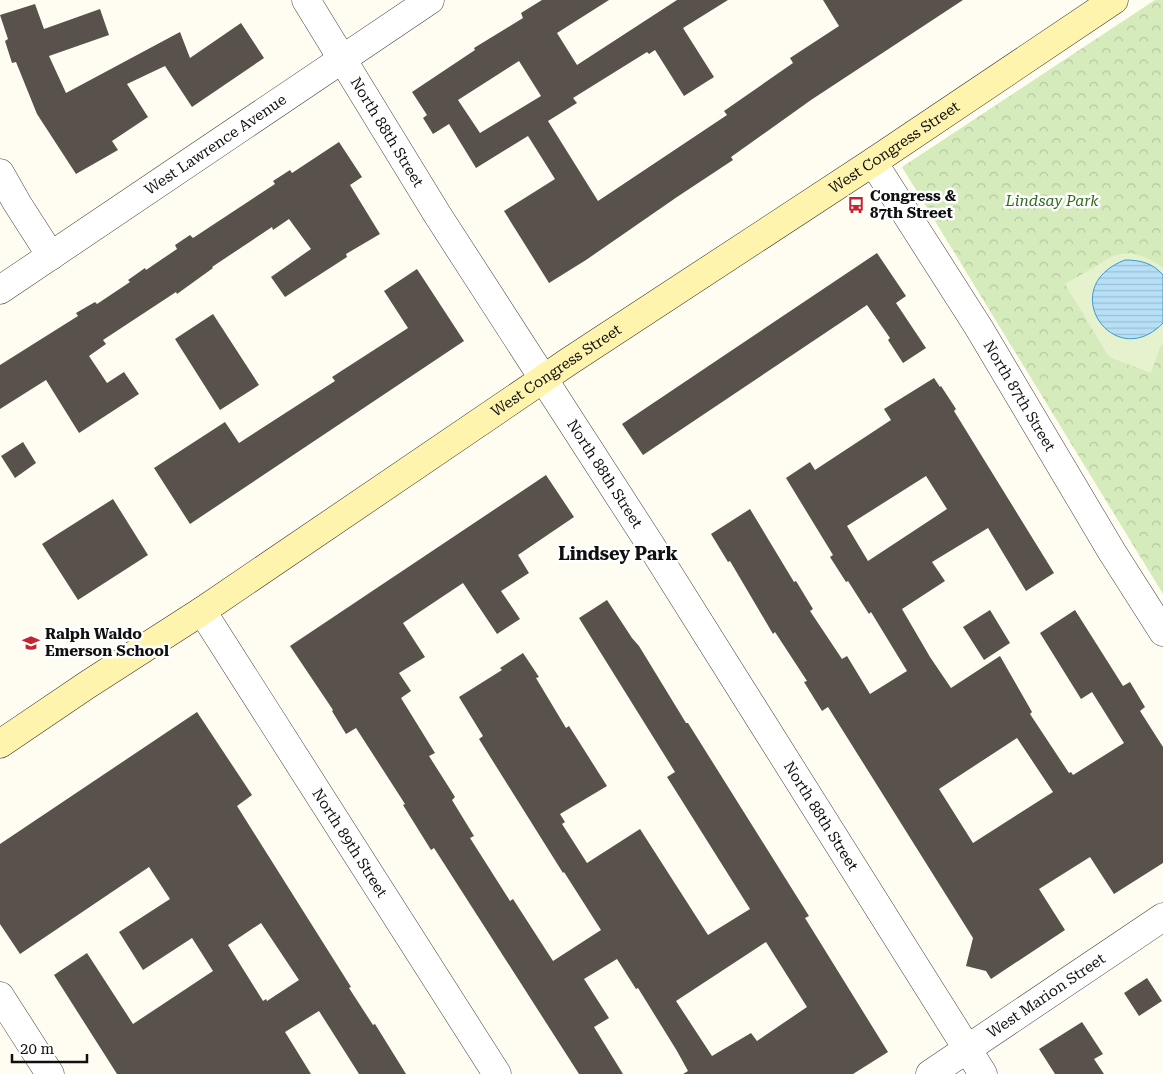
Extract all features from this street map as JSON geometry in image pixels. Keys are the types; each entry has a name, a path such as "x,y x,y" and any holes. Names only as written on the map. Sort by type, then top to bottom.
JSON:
{"street":[{"name":"North 88th Street","path":"306,0 437,214 650,544 983,1074"},
{"name":"West Lawrence Avenue","path":"0,290 430,0"},
{"name":"West Congress Street","path":"0,744 202,611 544,378 873,162 1114,0"},
{"name":"North 87th Street","path":"873,162 979,328 1112,552 1163,632"},
{"path":"0,173 17,204 51,256"},
{"name":"North 89th Street","path":"202,611 497,1074"},
{"name":"West Marion Street","path":"930,1074 1163,916"},
{"path":"0,996 50,1074"}],"green space":[{"name":"Lindsay Park","path":"1155,0 1163,0 1163,594 902,167"},
{"path":"1131,253 1140,255 1163,268 1163,345 1161,345 1151,373 1109,357 1065,284 1115,255"}],"water":[{"path":"1125,260 1146,263 1163,275 1163,323 1144,336 1126,338 1111,333 1099,321 1093,305 1094,288 1104,273"}],"building":[{"path":"542,0 609,0 557,33 577,65 677,0 728,0 683,28 714,77 684,96 655,50 649,54 647,52 573,98 577,103 548,121 598,201 727,115 724,111 793,63 790,58 839,26 823,0 963,0 811,100 731,157 733,160 549,283 504,211 555,179 528,136 476,168 449,124 433,134 423,118 427,115 412,92 475,50 474,48 523,18 521,13","holes":["519,61 541,96 480,133 458,100"]},
{"path":"35,4 44,29 100,9 109,35 49,56 66,93 180,32 190,58 241,23 264,58 192,107 165,66 127,84 148,117 112,141 118,150 76,174 37,114 16,62 12,63 5,41 8,39 0,15"},
{"path":"339,142 362,177 350,185 380,234 346,254 347,257 285,297 271,277 311,249 289,219 273,230 272,227 212,267 177,294 176,292 103,340 106,344 89,356 107,383 124,372 139,394 79,433 46,380 0,409 0,365 78,316 76,313 95,302 97,304 130,282 128,280 145,268 146,270 177,249 175,245 190,235 193,238 275,184 273,181 290,170 292,173"},
{"path":"877,253 906,296 896,303 926,348 903,363 888,340 890,338 867,305 643,455 622,424"},
{"path":"417,269 464,341 190,524 154,468 225,422 239,443 335,381 332,377 408,328 384,291"},
{"path":"213,314 259,385 220,410 175,339"},
{"path":"934,378 956,409 954,411 1054,573 1026,591 988,528 932,562 945,581 902,609 930,657 951,688 1000,656 1032,712 1030,714 1069,773 1071,772 1073,775 1124,743 1092,692 1081,699 1040,633 1075,610 1123,686 1130,682 1145,707 1140,711 1163,747 1163,863 1114,894 1090,857 1039,889 1065,930 991,979 986,971 966,966 973,938 828,707 822,711 804,682 807,681 775,632 773,634 730,561 728,562 711,534 750,509 794,582 796,581 813,609 810,611 842,659 847,656 870,694 907,671 871,612 869,614 830,557 833,555 786,478 810,462 815,470 891,420 884,409","holes":["926,476 947,509 868,561 847,526","1017,738 1053,792 973,843 939,789"]},
{"path":"23,442 36,463 15,478 1,456"},
{"path":"546,475 574,517 518,555 529,573 501,591 520,619 497,634 463,583 403,623 425,657 399,673 411,691 401,698 435,753 429,756 455,797 452,800 474,836 470,838 510,901 513,899 553,961 601,930 479,739 483,736 459,697 502,670 500,668 523,653 539,677 536,678 566,728 569,726 607,786 560,814 565,822 562,824 587,863 640,829 708,935 750,909 667,777 675,772 579,618 607,600 639,646 809,916 805,918 888,1052 853,1074 683,1074 688,1071 677,1051 638,988 636,989 617,959 584,979 609,1018 594,1027 623,1074 579,1074 434,848 431,850 403,805 405,804 356,728 346,734 333,710 290,646","holes":["766,942 807,1007 757,1041 751,1033 712,1056 676,1001"]},
{"path":"113,499 148,555 78,600 42,544"},
{"path":"990,610 1010,643 984,660 963,627"},
{"path":"197,712 252,795 237,806 351,987 349,988 373,1025 375,1024 406,1074 359,1074 319,1011 285,1032 311,1074 117,1074 54,975 87,953 133,1024 213,971 192,938 143,970 119,932 170,899 149,867 20,954 0,924 0,844","holes":["261,923 299,980 267,1001 266,999 263,1001 228,945"]},
{"path":"1147,978 1162,1001 1139,1016 1124,993"},
{"path":"1082,1022 1103,1054 1094,1059 1104,1074 1055,1074 1039,1049"}],"place":[{"name":"Congress & 87th Street","path":"856,205"},
{"name":"Ralph Waldo Emerson School","path":"31,643"}],"district":[{"name":"Lindsey Park","path":"618,553"}]}
